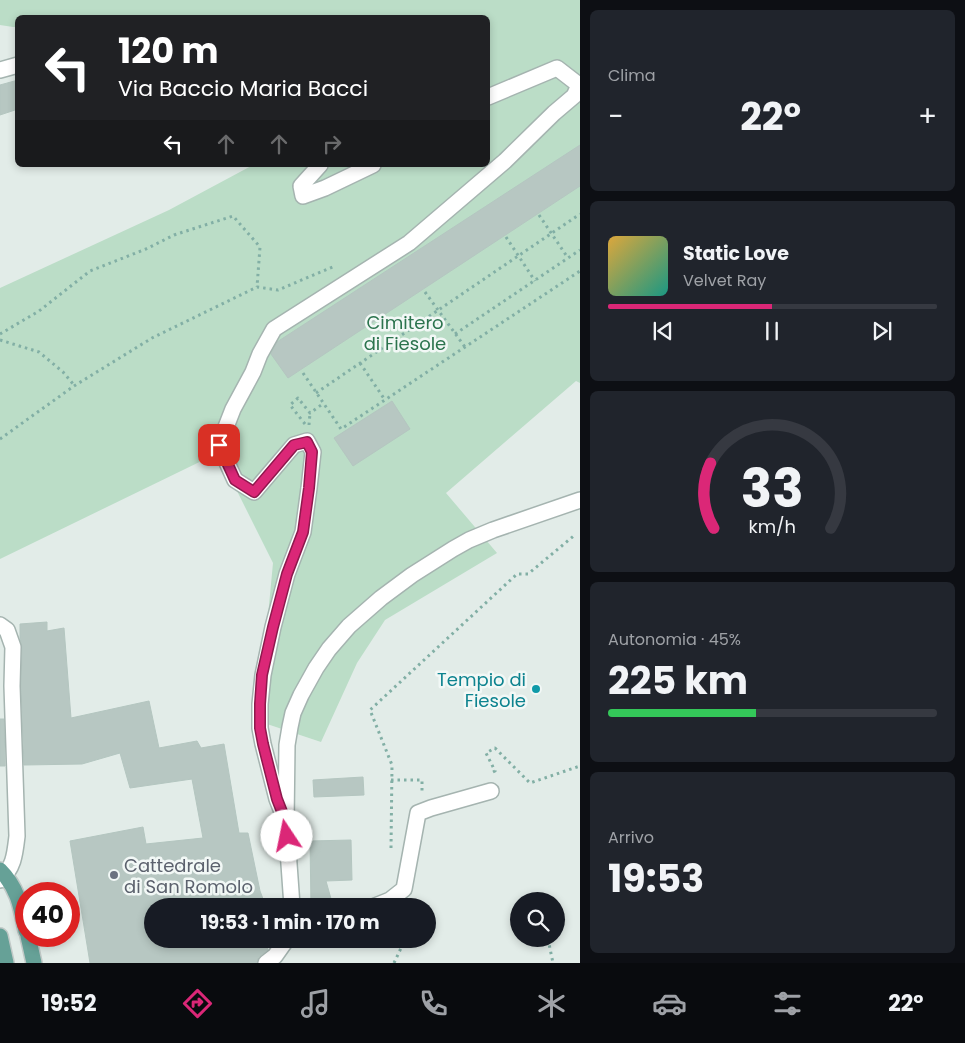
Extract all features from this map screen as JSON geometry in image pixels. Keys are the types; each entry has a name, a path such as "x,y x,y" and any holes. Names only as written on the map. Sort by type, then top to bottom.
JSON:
{"main road":[{"path":"2,875 15,890"},
{"path":"0,936 6,963"},
{"path":"30,947 34,963"}],"street":[{"path":"0,70 15,67"},
{"path":"286,822 277,799 260,728 262,675 287,574 303,532 312,452 307,442 294,445 254,492 235,480 219,445 233,409 274,329 409,243 505,161 574,96 579,85 557,68 490,96"},
{"path":"318,167 300,186 303,196 370,167"},
{"path":"291,898 286,822 287,745 293,713 316,668 329,650 349,626 381,598 468,540 580,500"},
{"path":"0,625 7,630 13,648 12,686 16,836 13,862 2,875"},
{"path":"393,898 404,889 418,813 491,791"},
{"path":"266,963 275,956 281,948"}],"path":[{"path":"316,393 580,214"},
{"path":"539,215 568,258"},
{"path":"0,334 39,311 90,271 146,249 174,235 233,216 260,247 257,287 152,338 74,386 0,439"},
{"path":"506,237 535,280"},
{"path":"455,334 580,250"},
{"path":"303,373 341,429 580,271"},
{"path":"425,292 465,347"},
{"path":"0,340 40,352 63,372 74,386"},
{"path":"360,363 386,400"},
{"path":"298,398 310,413 309,428 290,405 298,398"},
{"path":"310,413 324,403"},
{"path":"390,854 392,765 370,710 517,574 528,574 576,534"},
{"path":"550,947 553,963"},
{"path":"394,963 401,948"}],"green space":[{"name":"Cimitero di Fiesole","path":"0,0 580,0 580,383 576,381 446,493 497,553 385,620 357,663 321,742 258,721 273,563 218,453 0,559 0,288 169,210 249,167 490,167 490,15 15,15 15,27 0,25"}],"building":[{"path":"15,81 15,110 0,115 0,85"},
{"path":"580,145 580,186 288,378 271,354 277,342"},
{"path":"392,401 410,429 353,466 334,438"},
{"path":"47,622 47,631 64,628 71,718 149,701 159,748 197,741 201,748 224,744 239,833 248,833 263,898 144,898 144,948 267,948 268,950 260,956 257,963 90,963 80,902 80,882 77,882 70,841 143,827 146,844 203,838 192,779 130,788 120,753 82,764 24,765 20,624"},
{"path":"0,719 4,719 5,766 0,766"},
{"path":"363,777 364,795 314,797 313,780"},
{"path":"351,840 352,880 326,881 331,898 311,898 310,841"}],"place":[{"name":"Tempio di Fiesole","path":"536,689"},
{"name":"Cattedrale di San Romolo","path":"114,875"}],"route":[{"path":"219,445 235,480 254,492 294,445 307,442 312,452 303,532 287,574 273,627 262,675 260,704 260,728 263,744 277,799 286,822 287,836"}]}
